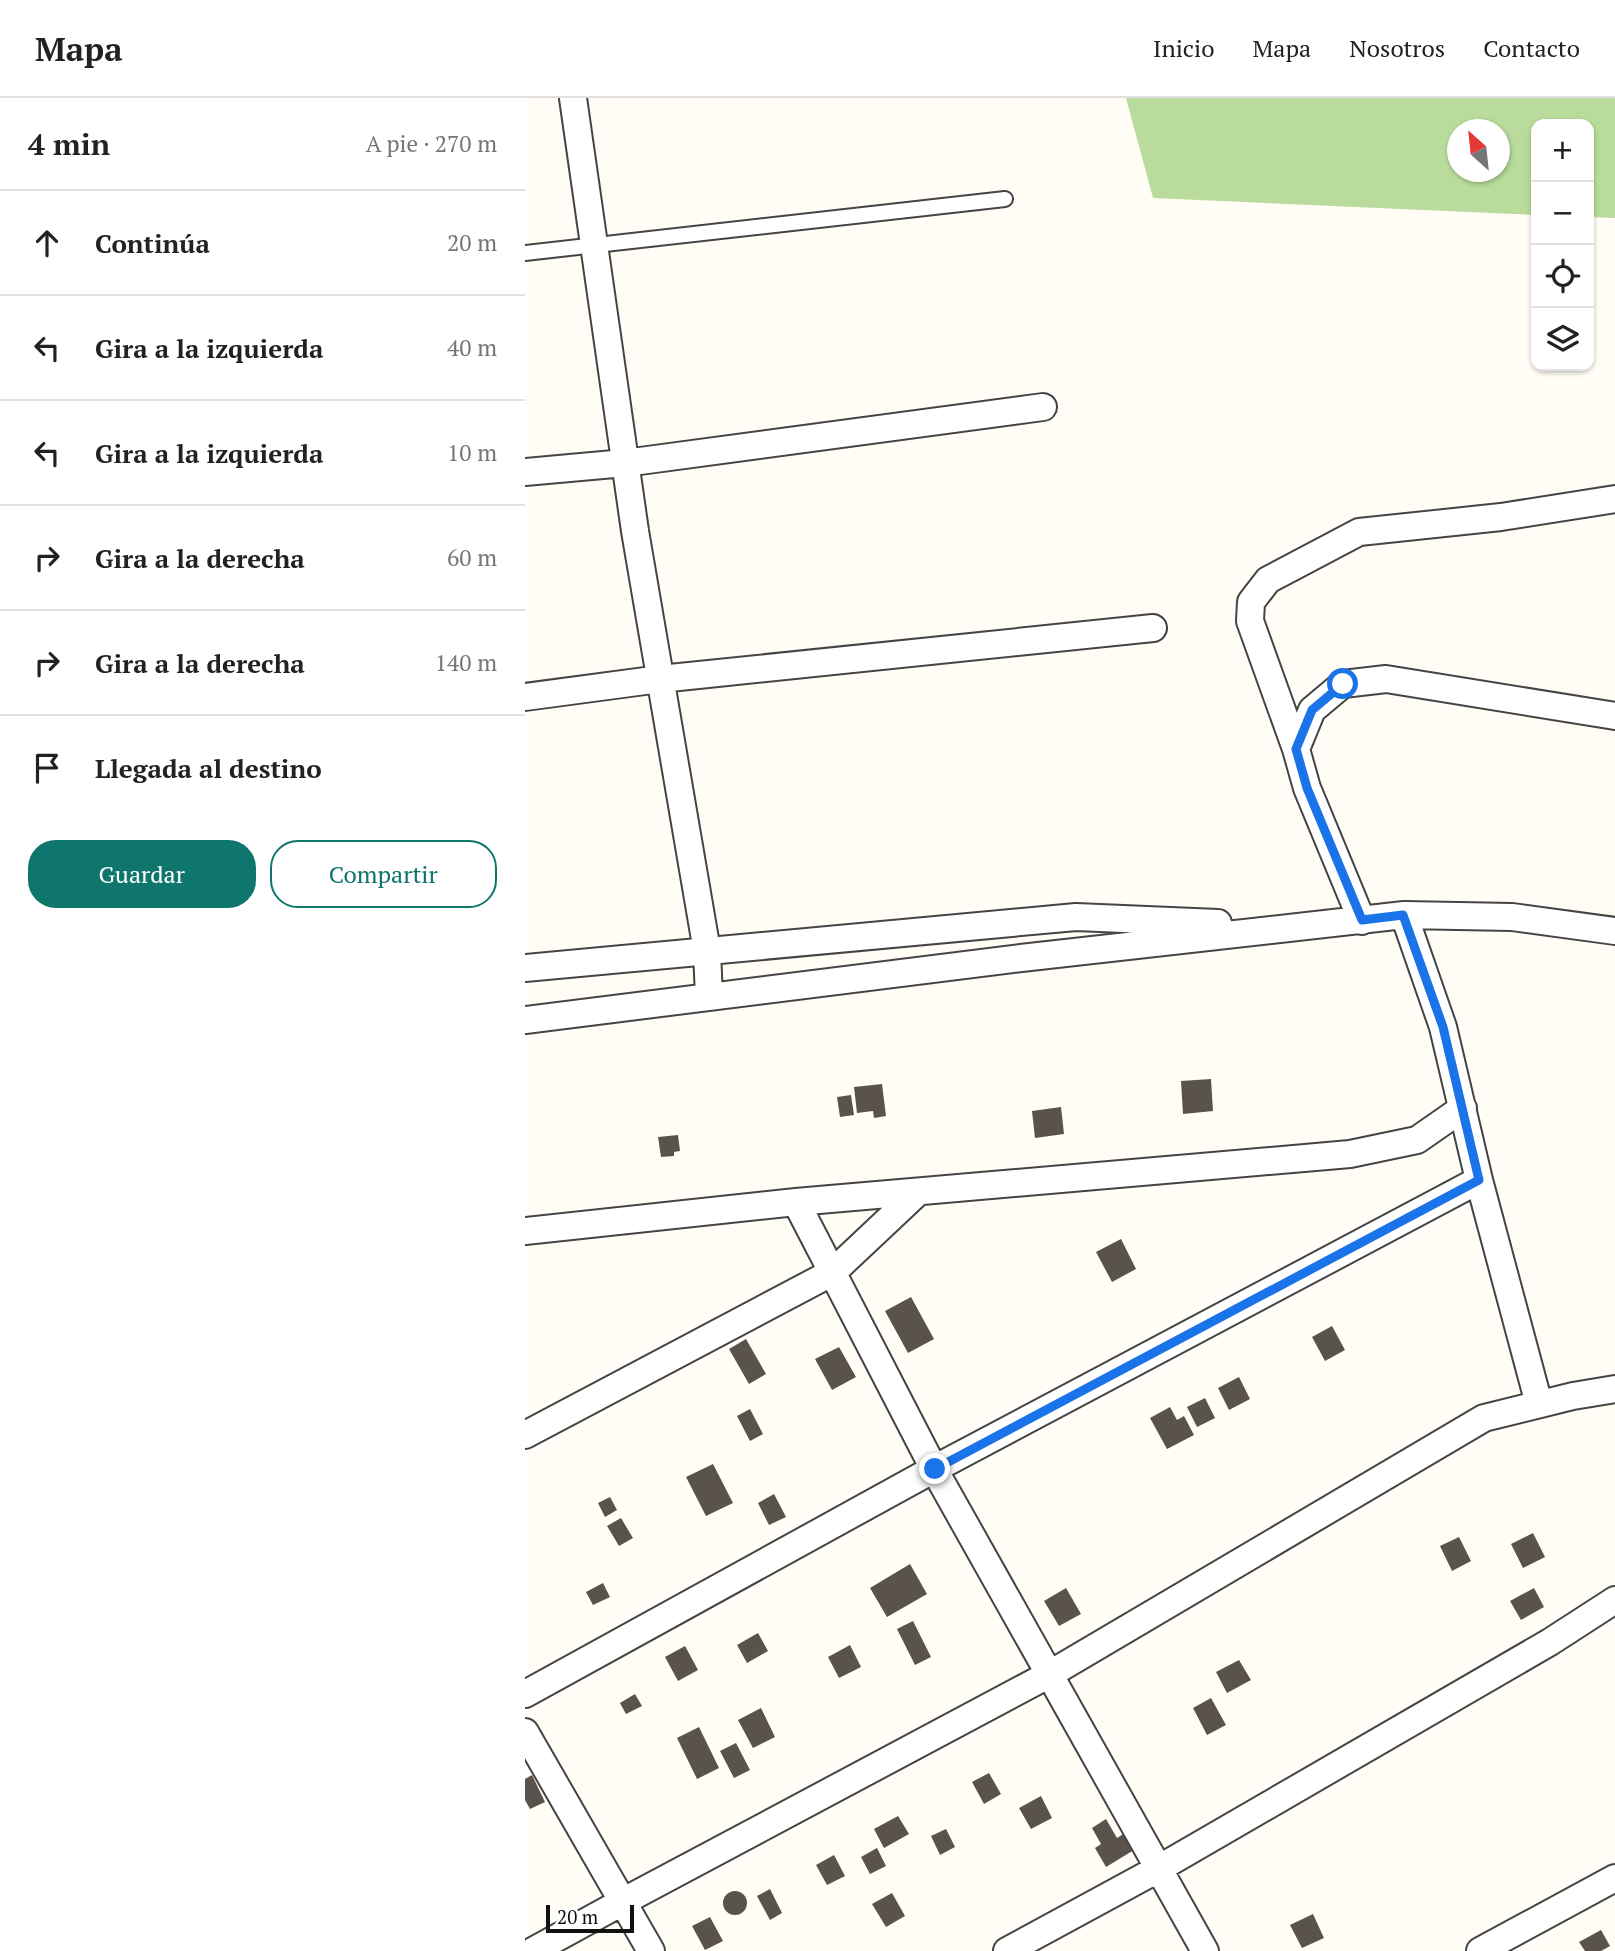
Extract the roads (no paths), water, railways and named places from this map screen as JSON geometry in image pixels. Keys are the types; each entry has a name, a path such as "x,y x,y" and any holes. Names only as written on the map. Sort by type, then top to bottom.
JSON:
{"street":[{"path":"573,98 625,463 706,951 709,997"},
{"path":"525,472 625,463 1043,407"},
{"path":"1362,920 1307,788 1296,749 1250,621 1251,603 1268,580 1359,532 1501,517 1615,499"},
{"path":"525,697 660,679 1153,628"},
{"path":"1296,749 1312,710 1343,684 1386,679 1615,716"},
{"path":"1403,915 1443,1027 1479,1180 1539,1404"},
{"path":"525,1020 1021,958 1403,915 1512,917 1615,931"},
{"path":"525,968 1076,916 1300,926"},
{"path":"525,1231 796,1202 1350,1154 1417,1140 1463,1108"},
{"path":"525,1694 935,1469 1479,1180"},
{"path":"525,1435 833,1272 918,1192"},
{"path":"796,1202 935,1469 1205,1951"},
{"path":"533,1951 1050,1674 1484,1418 1615,1389"},
{"path":"1007,1951 1158,1869 1538,1649 1615,1601"},
{"path":"525,1732 651,1951"},
{"path":"1480,1951 1615,1878"}],"lane":[{"path":"525,253 1005,199"}]}
